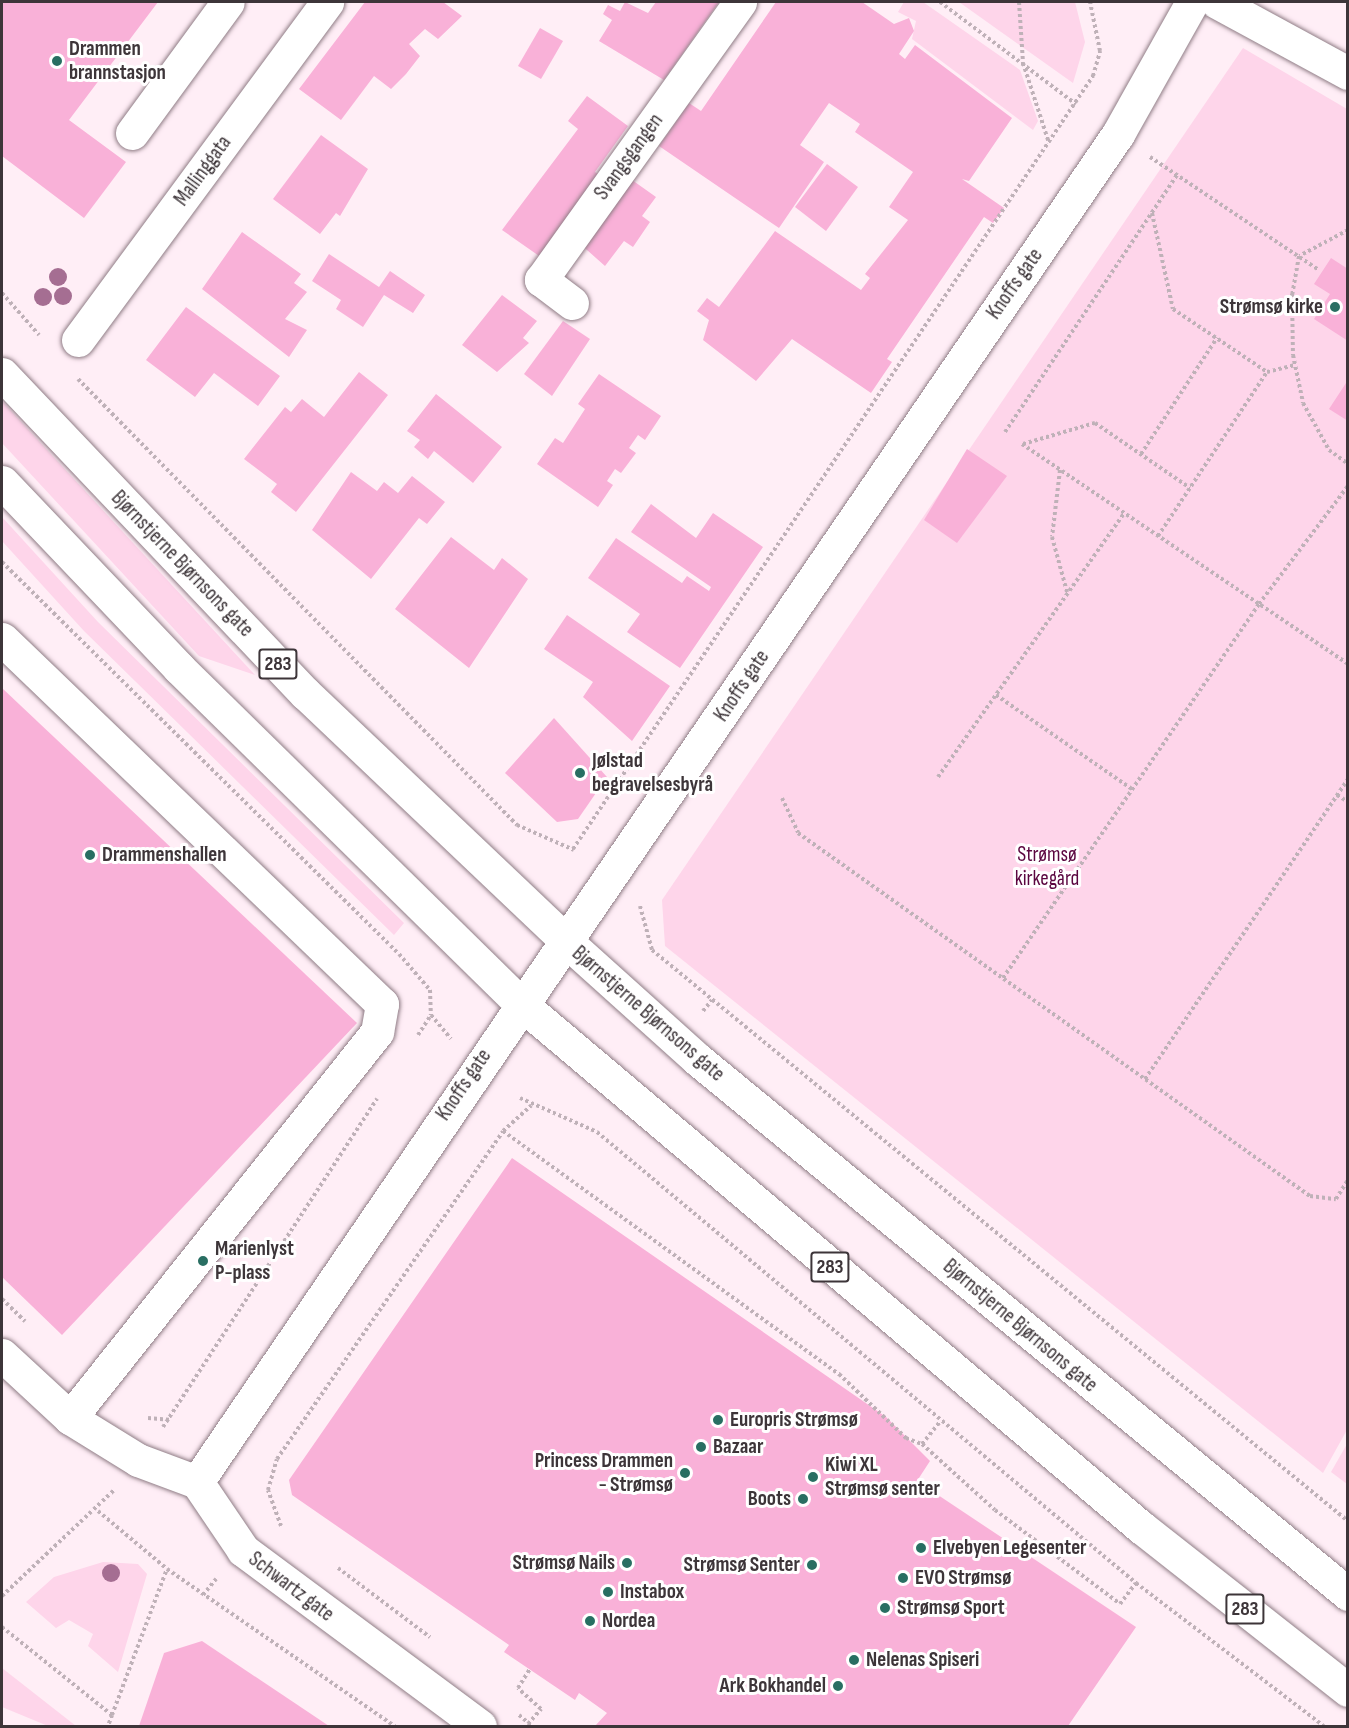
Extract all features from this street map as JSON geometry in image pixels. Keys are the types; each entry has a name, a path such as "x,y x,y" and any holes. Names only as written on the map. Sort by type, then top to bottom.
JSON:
{"main road":[{"path":"132,133 228,2"},
{"name":"Mallinggata","path":"78,340 327,2"},
{"name":"Svangsgangen","path":"572,303 541,280 740,2"},
{"name":"Knoffs gate","path":"197,1482 520,1003 566,941 1118,134 1192,2"},
{"path":"1217,2 1347,74"},
{"name":"Bjørnstjerne Bjørnsons gate","path":"2,374 306,694 566,941 706,1066 1347,1594"},
{"name":"283","path":"2,482 178,668 520,1003 1142,1528 1347,1690"},
{"path":"2,639 382,1004 377,1032 70,1418"},
{"path":"2,1355 70,1418 138,1460 197,1482"},
{"name":"Schwartz gate","path":"197,1482 243,1550 480,1726"}],"path":[{"path":"940,2 1076,104"},
{"path":"1019,2 1023,63 1049,144"},
{"path":"573,849 1076,104 1093,76 1100,51 1090,2"},
{"path":"1150,157 1319,270"},
{"path":"1005,432 1177,175"},
{"path":"1152,213 1173,309 1267,372"},
{"path":"1299,256 1347,230"},
{"path":"1299,256 1292,294 1295,365 1303,403 1329,450 1347,464"},
{"path":"2,293 46,343"},
{"path":"1141,454 1216,338"},
{"path":"1158,536 1267,372 1295,365"},
{"path":"72,373 517,825 573,849 579,854"},
{"path":"1190,488 1095,423 1022,444 1347,664"},
{"path":"1060,470 1052,537 1067,593"},
{"path":"1003,978 1259,604 1347,486"},
{"path":"938,777 1124,513"},
{"path":"2,562 399,954 430,990 431,1014 412,1044"},
{"path":"996,695 1132,789"},
{"path":"1146,1080 1347,779"},
{"path":"1337,795 1347,802"},
{"path":"782,798 798,833 1310,1196 1336,1199 1347,1180"},
{"path":"640,906 652,950 1347,1521"},
{"path":"431,1014 454,1043"},
{"path":"138,1460 181,1404 380,1094"},
{"path":"520,1098 531,1106 573,1117 597,1132 940,1422 1136,1583 1324,1726"},
{"path":"270,1504 277,1459 503,1131 531,1106"},
{"path":"503,1131 839,1374 906,1438 922,1444 994,1510 1120,1604 1136,1583"},
{"path":"922,1444 940,1422"},
{"path":"2,1596 98,1511 167,1569 395,1726"},
{"path":"108,1726 167,1569"},
{"path":"203,1595 221,1574"},
{"path":"2,1627 112,1715"},
{"path":"528,1724 541,1709 519,1688 530,1670"}],"green space":[{"path":"904,2 923,2 1020,70 1038,121 1033,130 912,39 916,21 898,12"},
{"path":"959,2 1075,2 1085,42 1073,83"},
{"name":"Strømsø kirkegård","path":"1243,48 1347,109 1348,1428 1323,1473 665,946 662,900"},
{"path":"2,401 255,675 199,656 2,443"},
{"path":"2,517 98,622 404,923 394,935 84,631 2,541"},
{"path":"1347,1444 1347,1484 1331,1472"},
{"path":"103,1562 138,1564 147,1574 118,1672 88,1646 93,1634 69,1620 56,1628 26,1602 54,1577"},
{"path":"2,1668 76,1726 48,1726 2,1707"}],"building":[{"name":"Drammen brannstasjon","path":"2,2 158,2 69,120 126,162 84,218 2,156"},
{"path":"365,2 443,2 462,16 438,39 425,29 409,44 420,56 406,74 391,89 374,76 341,120 299,89"},
{"path":"625,2 648,13 656,2 719,2 664,80 599,41 612,20 603,14 608,5 620,11"},
{"path":"776,2 862,2 894,24 909,18 914,31 899,54 905,59 915,45 1012,118 969,181 962,179 1004,208 993,223 984,217 887,359 892,362 871,393 792,339 756,381 703,340 709,320 697,311 707,298 719,307 775,231 861,290 870,278 865,274 908,220 889,207 913,172 855,132 860,124 829,103 800,145 824,162 779,228 659,146 689,103 701,111"},
{"path":"540,28 563,41 541,79 518,66"},
{"path":"587,96 628,126 595,172 601,176 542,258 502,230 578,129 568,121"},
{"path":"321,135 368,169 340,216 336,213 320,234 273,199"},
{"path":"827,164 858,187 826,231 795,207"},
{"path":"625,175 656,197 642,216 650,222 633,247 624,241 605,266 578,242"},
{"path":"242,232 301,274 294,283 307,292 285,319 307,330 289,357 202,289"},
{"path":"329,254 379,287 390,271 425,295 413,313 384,295 363,327 336,309 341,300 312,281"},
{"name":"Strømsø kirke","path":"1331,258 1348,269 1348,341 1314,319 1330,294 1314,284"},
{"path":"502,295 537,321 523,338 529,343 497,372 462,345"},
{"path":"186,307 280,376 258,406 214,373 195,397 146,360"},
{"path":"563,321 590,339 552,396 524,374"},
{"path":"359,372 388,395 296,512 271,492 277,484 244,459 285,407 291,412 302,399 324,417"},
{"path":"599,374 661,416 645,440 638,435 629,448 636,453 621,473 615,469 607,481 613,485 598,507 537,464 555,438 563,443 585,409 578,404"},
{"path":"1348,380 1348,421 1329,409"},
{"path":"436,394 502,447 473,483 434,451 428,459 414,447 420,440 407,431"},
{"path":"967,449 1007,476 957,543 924,520"},
{"path":"351,472 377,491 384,482 398,493 412,476 445,502 427,524 419,518 371,579 312,530"},
{"path":"651,504 696,538 713,513 763,547 680,668 627,632 640,614 588,578 616,538 682,583 687,576 709,591 711,587 631,532"},
{"path":"451,537 494,570 502,558 528,579 469,668 395,609"},
{"path":"567,615 670,686 632,741 583,697 593,682 544,649"},
{"name":"Drammenshallen","path":"2,688 357,1023 62,1335 2,1277"},
{"path":"554,718 607,777 578,819 557,822 505,773"},
{"path":"512,1158 886,1417 930,1461 917,1481 1136,1627 1068,1726 595,1726 607,1713 579,1693 575,1700 504,1652 509,1645 292,1495 289,1480"},
{"path":"202,1641 329,1726 139,1726 164,1653"}],"place":[{"name":"Drammen brannstasjon","path":"57,61"},
{"name":"Strømsø kirke","path":"1335,307"},
{"name":"Jølstad begravelsesbyrå","path":"580,773"},
{"name":"Drammenshallen","path":"90,855"},
{"name":"Marienlyst P-plass","path":"203,1261"},
{"name":"Europris Strømsø","path":"718,1420"},
{"name":"Bazaar","path":"701,1447"},
{"name":"Princess Drammen - Strømsø","path":"685,1473"},
{"name":"Kiwi XL Strømsø senter","path":"813,1477"},
{"name":"Boots","path":"803,1499"},
{"name":"Elvebyen Legesenter","path":"921,1548"},
{"name":"Strømsø Nails","path":"627,1563"},
{"name":"Strømsø Senter","path":"812,1565"},
{"name":"EVO Strømsø","path":"903,1578"},
{"name":"Instabox","path":"608,1592"},
{"name":"Strømsø Sport","path":"885,1608"},
{"name":"Nordea","path":"590,1621"},
{"name":"Nelenas Spiseri","path":"854,1660"},
{"name":"Ark Bokhandel","path":"838,1686"}]}
